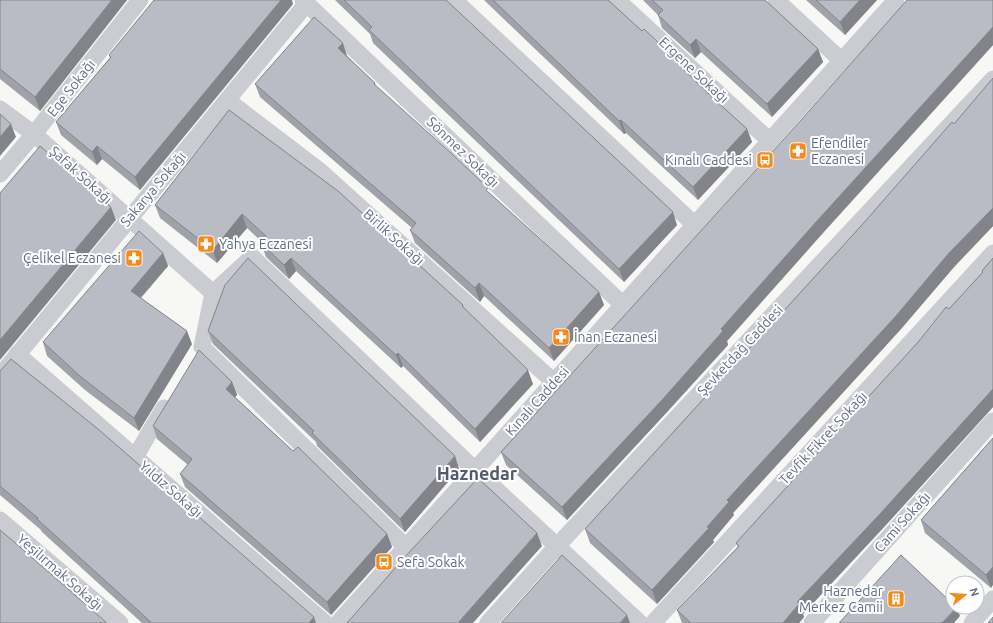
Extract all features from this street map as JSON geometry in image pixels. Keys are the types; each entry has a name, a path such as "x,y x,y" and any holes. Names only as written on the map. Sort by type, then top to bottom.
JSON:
{"street":[{"name":"Ege Sokağı","path":"0,174 34,134 140,0"},
{"path":"454,0 695,225"},
{"name":"Ergene Sokağı","path":"617,0 770,141"},
{"path":"776,0 842,61"},
{"name":"Kınalı Caddesi","path":"338,623 896,0"},
{"name":"Sakarya Sokağı","path":"0,376 227,100 305,2"},
{"name":"Sönmez Sokağı","path":"305,2 623,305"},
{"name":"Şevketdağ Caddesi","path":"488,623 558,545 993,79"},
{"name":"Birlik Sokağı","path":"227,100 320,171 554,382"},
{"name":"Şafak Sokağı","path":"0,109 34,134 213,293"},
{"name":"Tevfik Fikret Sokağı","path":"653,623 993,253"},
{"path":"406,547 198,353 213,293 252,256 475,470 558,545 640,623"},
{"name":"Yıldız Sokağı","path":"17,354 325,623"},
{"path":"135,457 174,392"},
{"name":"Cami Sokağı","path":"812,623 993,421"},
{"name":"Yeşilırmak Sokağı","path":"0,520 120,623"},
{"path":"972,623 993,599"}],"building":[{"path":"0,0 112,0 35,97 0,69"},
{"path":"154,0 281,0 135,177 97,146 92,152 56,122 111,57 109,55"},
{"path":"344,0 446,0 673,212 619,269 369,30 372,27"},
{"path":"493,0 608,0 642,31 644,29 677,60 675,61 714,99 747,129 693,187 621,120 619,121"},
{"path":"652,0 765,0 818,49 767,104 696,39 690,45 658,15 663,10"},
{"path":"816,0 860,0 840,22"},
{"path":"907,0 993,0 993,27 721,329 723,331 663,399 562,507 501,452 802,119"},
{"path":"314,17 343,43 338,48 375,83 374,84 488,188 486,190 599,292 549,348 479,283 475,288 410,230 416,223 255,84"},
{"path":"993,78 993,208 949,253 896,316 727,500 729,502 707,527 709,528 652,590 585,529 861,226 952,122 954,124"},
{"path":"229,110 338,191 463,305 462,306 528,370 475,429 398,353 396,355 291,258 284,265 261,243 267,237 242,214 213,250 155,205"},
{"path":"0,114 11,124 0,137"},
{"path":"40,146 111,207 0,340 0,193"},
{"path":"139,231 163,253 131,291 187,331 134,418 81,377 43,342"},
{"path":"248,258 455,456 400,519 312,433 314,431 208,331 225,285"},
{"path":"993,258 993,389 880,514 797,602 799,604 783,623 691,623 677,610 739,546 736,543 919,341 946,307 949,309 983,272 982,271"},
{"path":"199,350 232,382 226,389 293,451 298,447 387,534 327,602 180,474 192,459 153,426"},
{"path":"11,359 98,429 314,617 309,623 152,623 37,519 38,518 0,486 0,371"},
{"path":"993,438 993,567 986,575 921,520"},
{"path":"478,478 537,533 458,623 347,623 403,559"},
{"path":"0,530 13,541 107,623 0,623"},
{"path":"562,555 627,615 620,623 501,623"},
{"path":"901,555 945,596 945,615 950,615 942,623 839,623"},
{"path":"993,617 993,623 988,623"}],"place":[{"name":"Efendiler Eczanesi","path":"798,151"},
{"name":"Kınalı Caddesi","path":"765,160"},
{"name":"Yahya Eczanesi","path":"206,244"},
{"name":"Çelikel Eczanesi","path":"134,258"},
{"name":"İnan Eczanesi","path":"561,337"},
{"name":"Sefa Sokak","path":"384,562"},
{"name":"Haznedar Merkez Camii","path":"896,599"}],"district":[{"name":"Haznedar","path":"477,474"}]}
